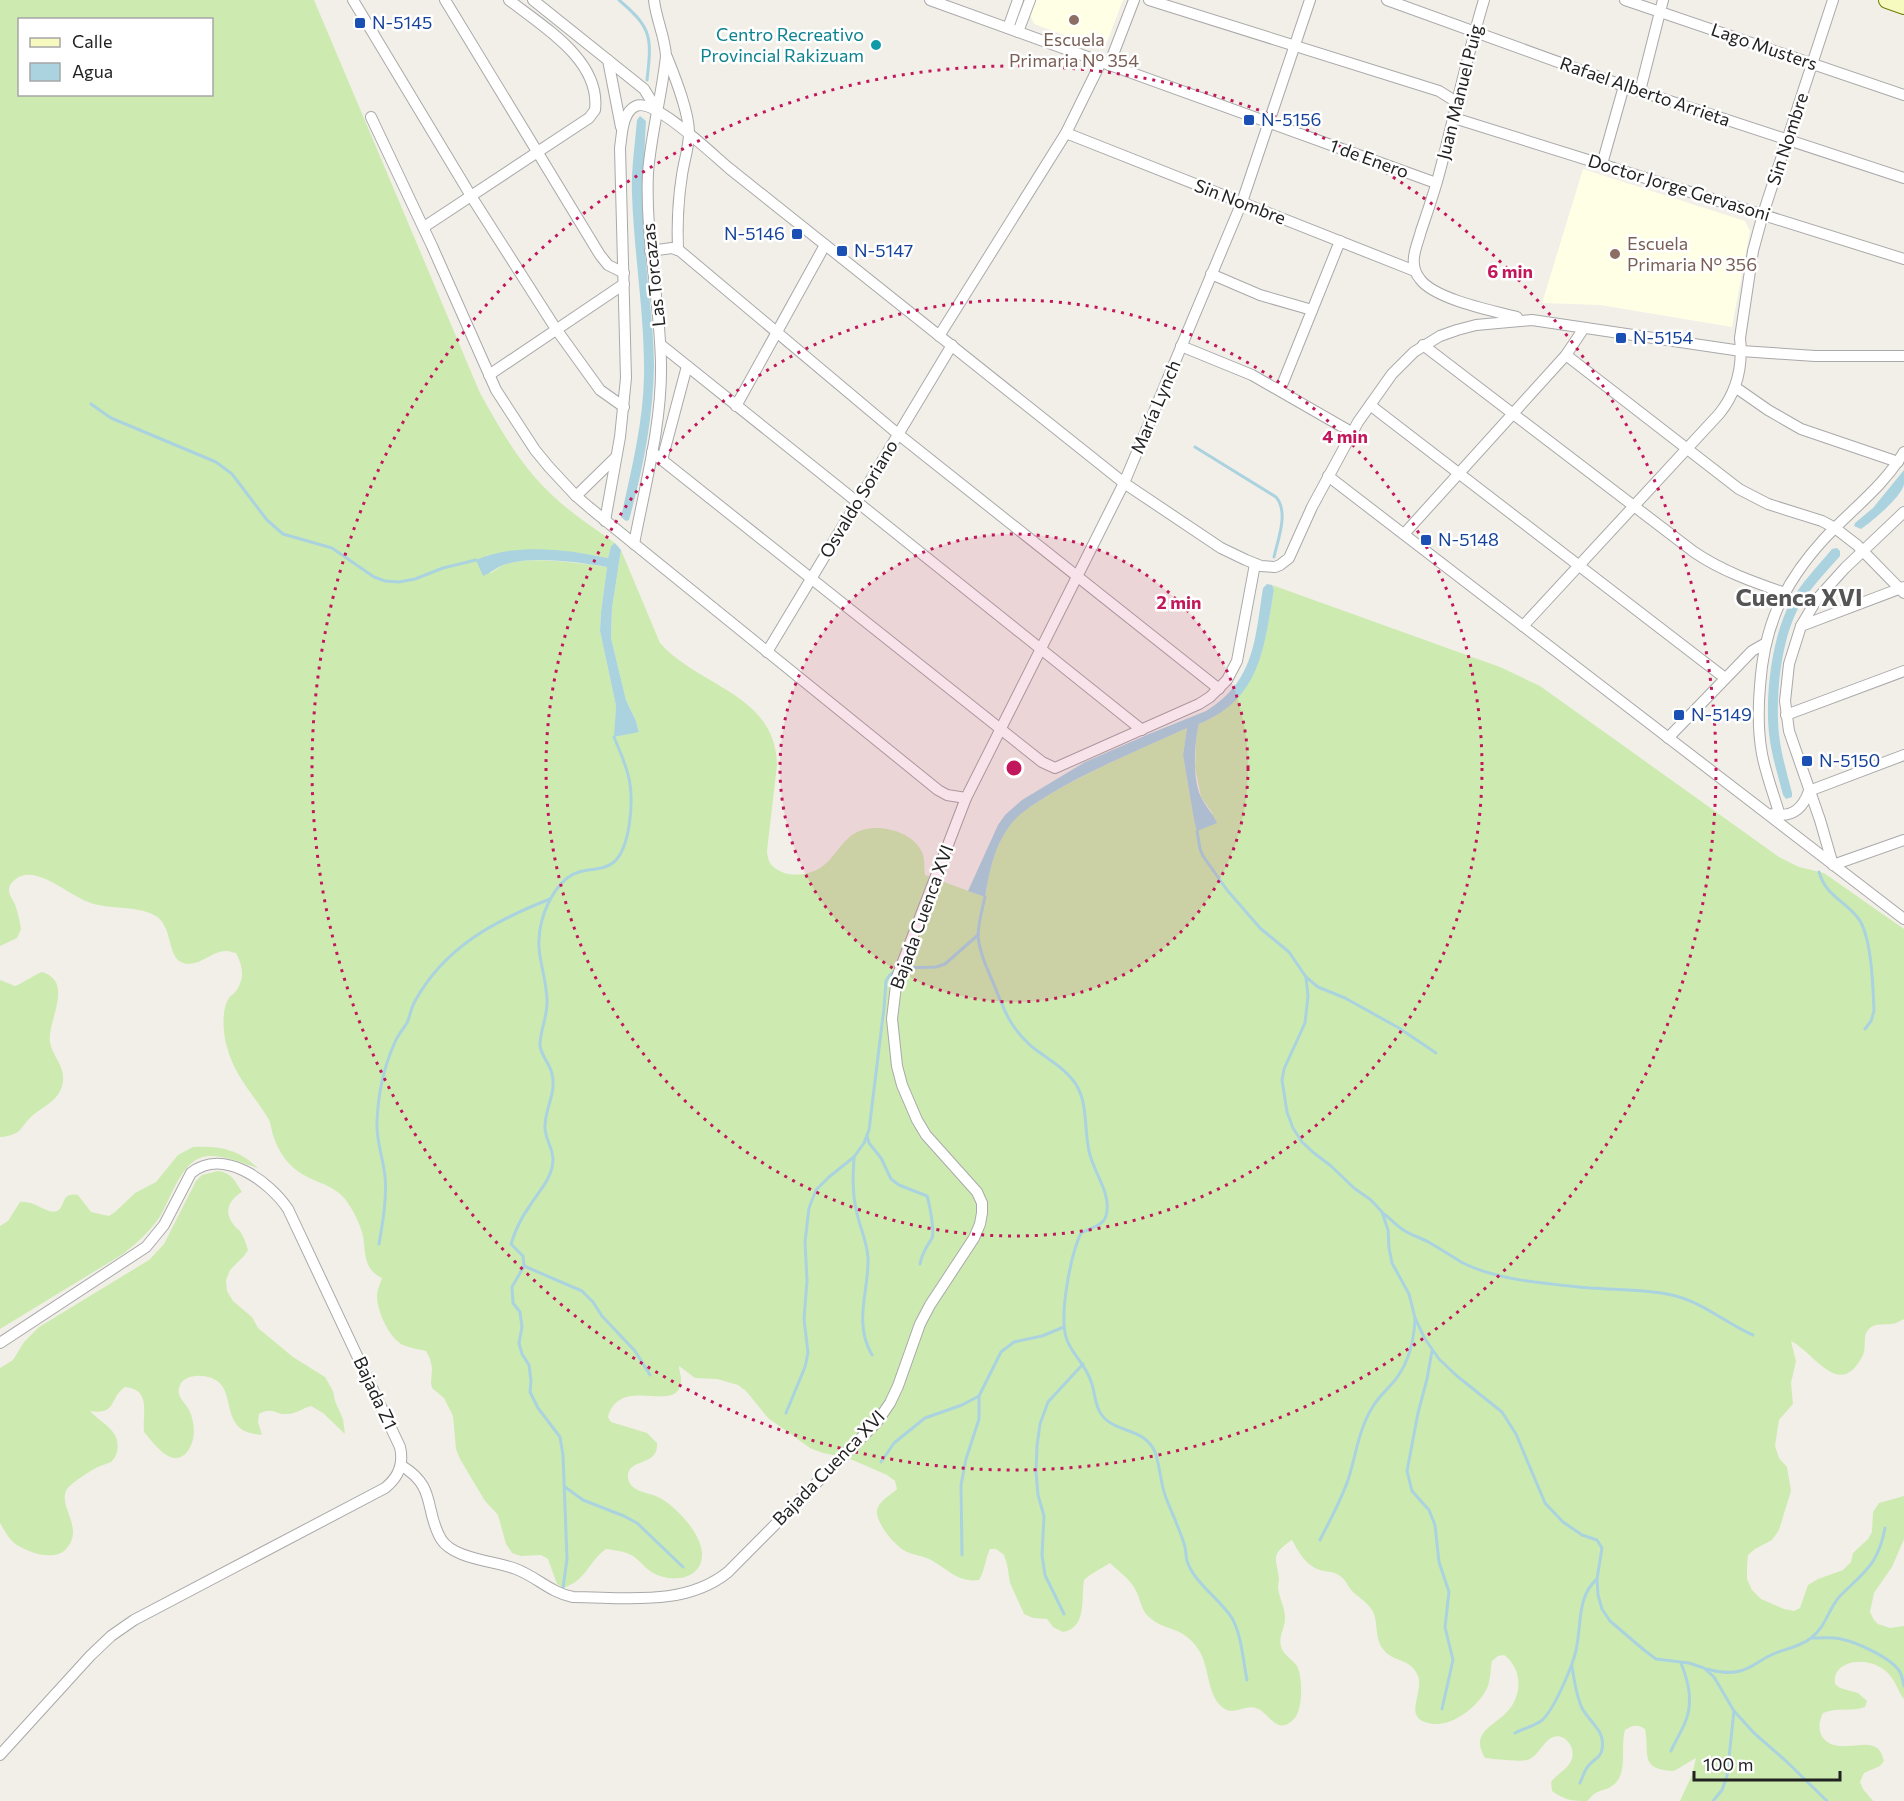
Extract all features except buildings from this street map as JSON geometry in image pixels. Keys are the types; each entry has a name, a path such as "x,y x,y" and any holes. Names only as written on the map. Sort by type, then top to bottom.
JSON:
{"main road":[{"path":"1887,0 1904,6"}],"street":[{"path":"446,0 600,255 608,266 624,279"},
{"path":"424,228 589,118 595,110 596,97 586,70 571,50 509,0"},
{"path":"533,0 644,89 657,110"},
{"name":"1 de Enero","path":"930,0 1436,183"},
{"path":"1013,30 1018,0"},
{"path":"1013,30 1029,0"},
{"path":"939,336 1065,133 1105,63 1134,0"},
{"path":"1149,0 1439,91 1458,103"},
{"name":"María Lynch","path":"966,798 1124,483 1242,202 1310,0"},
{"name":"Rafael Alberto Arrieta","path":"1387,0 1624,86 1904,178"},
{"name":"Juan Manuel Puig","path":"1436,183 1484,0"},
{"name":"Lago Musters","path":"1625,0 1904,95"},
{"path":"1640,91 1663,0"},
{"name":"Sin Nombre","path":"1736,387 1742,351 1740,338 1750,272 1763,214 1833,0"},
{"path":"357,1 471,196 556,329 600,390 624,407"},
{"name":"Las Torcazas","path":"634,544 652,452 660,388 661,345 650,251 648,172 666,47 655,2"},
{"path":"666,56 675,76 689,135 677,225 678,250"},
{"path":"608,60 622,132"},
{"path":"1602,164 1624,86"},
{"path":"605,521 624,407 626,358 620,158 622,132 626,118 633,107 646,105 657,110 689,135 1124,483 1221,548 1255,564 1275,567 1289,558 1311,507 1370,405 1402,362 1424,345 1456,330 1476,325 1532,320 1742,351 1808,356 1904,356"},
{"path":"371,117 424,228 489,375 536,450 576,496 938,790 947,795 966,798"},
{"name":"Doctor Jorge Gervasoni","path":"1454,118 1904,259"},
{"name":"Sin Nombre","path":"1065,133 1415,271 1424,284 1438,293 1485,309 1532,320"},
{"path":"1415,271 1415,250 1436,183"},
{"path":"1280,390 1340,241"},
{"path":"736,406 825,245"},
{"path":"650,251 672,248 678,250 898,434 1219,689"},
{"path":"1211,274 1260,295 1312,310"},
{"path":"489,375 624,279"},
{"path":"1404,534 1566,355 1584,328"},
{"path":"661,345 1142,730"},
{"name":"Osvaldo Soriano","path":"766,652 952,345"},
{"path":"1424,345 1677,541 1709,562 1740,577 1785,593"},
{"path":"1181,346 1252,375 1353,432"},
{"path":"1566,355 1726,480 1753,498 1822,521 1835,528 1903,589 1801,626"},
{"path":"662,460 687,366"},
{"path":"1523,626 1726,406 1736,387 1768,410 1801,429 1898,462"},
{"path":"1370,405 1725,678"},
{"path":"652,452 1042,762 1055,768 1199,704 1219,689 1233,671 1237,661 1255,564"},
{"path":"1780,816 1766,771 1760,738 1758,699 1770,625 1785,593 1804,564 1835,528 1878,488 1904,452"},
{"path":"576,496 616,456"},
{"path":"1328,476 1904,919"},
{"path":"1833,866 1822,826 1793,747 1786,715 1786,682 1794,645 1801,626 1817,599 1904,512"},
{"path":"1668,738 1752,651 1766,643"},
{"path":"1786,715 1904,671"},
{"path":"1764,812 1780,816 1787,815 1804,803 1809,790 1904,755"},
{"name":"Bajada Cuenca XVI","path":"402,1466 414,1473 424,1485 441,1540 451,1550 518,1570 562,1595 668,1597 701,1589 716,1582 728,1572 877,1422 890,1404 898,1386 920,1324 974,1238 982,1213 982,1203 976,1192 926,1135 917,1120 902,1085 897,1066 892,1020 895,988 904,958 966,798"},
{"path":"1833,866 1904,840"},
{"name":"Bajada Z1","path":"0,1343 146,1247 164,1225 191,1173 207,1164 228,1165 242,1170 265,1184 288,1209 400,1447 402,1466"},
{"path":"0,1755 111,1636 158,1605 385,1488 393,1482 402,1466"}],"shaded area":[{"name":"Escuela Primaria N° 354","path":"1036,0 1123,0 1107,42 1097,47 1034,24 1030,15"},
{"name":"Escuela Primaria N° 356","path":"1583,169 1745,221 1750,231 1732,327 1600,305 1542,303"}],"green space":[{"path":"0,0 314,0 480,393 512,447 530,472 567,508 615,543 611,546 608,558 546,551 485,556 491,573 503,565 514,562 540,560 607,567 600,631 616,706 615,737 639,731 626,700 611,638 612,608 621,550 660,643 676,658 733,694 764,722 773,741 777,765 767,851 768,859 778,870 796,875 814,871 822,867 844,842 857,832 884,828 903,834 917,845 923,855 925,875 985,897 990,870 999,843 1008,827 1021,813 1081,777 1187,728 1183,755 1194,820 1213,814 1201,797 1195,767 1199,724 1219,713 1235,700 1256,669 1267,631 1274,590 1272,585 1500,667 1540,686 1779,857 1799,867 1824,873 1904,929 1904,1319 1897,1323 1869,1329 1863,1355 1854,1368 1846,1374 1837,1374 1828,1370 1791,1341 1796,1361 1791,1383 1793,1404 1779,1420 1775,1446 1779,1458 1787,1467 1791,1491 1779,1530 1772,1540 1748,1555 1747,1566 1747,1579 1752,1590 1761,1599 1794,1611 1800,1608 1808,1585 1843,1570 1851,1562 1853,1553 1872,1532 1873,1512 1879,1503 1904,1496 1904,1539 1892,1567 1874,1593 1870,1612 1878,1624 1890,1628 1904,1626 1904,1699 1892,1678 1883,1669 1871,1663 1851,1663 1838,1670 1835,1684 1840,1688 1858,1693 1867,1701 1865,1707 1823,1713 1820,1720 1822,1736 1830,1743 1843,1746 1869,1745 1880,1752 1884,1761 1880,1766 1864,1773 1860,1782 1873,1801 1680,1801 1692,1775 1696,1758 1674,1771 1655,1767 1648,1758 1645,1729 1640,1726 1625,1730 1621,1775 1617,1781 1587,1801 1564,1798 1552,1791 1551,1782 1572,1760 1572,1748 1564,1738 1553,1737 1532,1758 1523,1761 1485,1758 1481,1749 1481,1736 1512,1706 1518,1691 1515,1668 1504,1655 1492,1661 1487,1688 1468,1711 1444,1723 1422,1721 1416,1712 1418,1676 1411,1666 1387,1653 1380,1645 1374,1615 1370,1607 1352,1591 1340,1576 1311,1566 1292,1540 1280,1549 1276,1561 1278,1587 1285,1618 1281,1645 1285,1654 1297,1666 1300,1678 1301,1693 1297,1715 1288,1724 1283,1725 1273,1722 1256,1708 1226,1710 1213,1694 1205,1663 1192,1641 1180,1632 1161,1625 1149,1617 1133,1585 1110,1563 1084,1580 1079,1619 1076,1625 1063,1632 1053,1627 1047,1619 1033,1618 1024,1614 1010,1583 1004,1555 996,1549 990,1549 979,1580 958,1577 929,1559 907,1552 888,1536 877,1513 881,1502 897,1489 895,1481 887,1475 848,1458 810,1448 768,1418 746,1391 738,1385 717,1379 695,1378 679,1366 681,1379 678,1390 671,1395 636,1395 624,1398 615,1404 608,1417 611,1422 647,1433 657,1443 653,1456 632,1467 629,1471 629,1483 636,1489 665,1501 686,1520 701,1545 701,1562 691,1574 684,1577 666,1578 650,1571 629,1554 606,1549 577,1581 563,1588 557,1584 548,1559 541,1555 521,1556 512,1553 506,1544 498,1515 485,1501 460,1459 456,1449 453,1416 444,1398 432,1388 432,1368 426,1351 398,1342 385,1324 377,1296 382,1278 368,1266 362,1231 353,1212 345,1199 334,1189 307,1177 287,1162 277,1145 268,1118 234,1067 226,1042 224,1022 226,1003 239,986 242,977 236,953 221,951 195,963 183,963 174,954 165,926 154,915 139,910 91,903 33,875 24,875 16,879 9,888 21,929 17,938 0,946"},
{"path":"42,972 52,977 57,984 57,1003 50,1042 62,1071 62,1088 55,1098 30,1118 18,1132 0,1137 0,980 15,986"},
{"path":"193,1147 228,1150 258,1168 221,1157 199,1158 184,1171 159,1218 133,1246 0,1329 0,1226 8,1221 20,1202 31,1203 53,1212 60,1209 68,1196 78,1195 91,1212 109,1216 135,1193 156,1182 178,1155"},
{"path":"218,1171 229,1175 242,1192 231,1202 228,1214 245,1240 248,1250 230,1270 226,1280 227,1291 233,1301 252,1317 258,1328 293,1357 325,1377 333,1391 343,1419 345,1434 323,1413 311,1406 290,1414 263,1412 259,1414 258,1422 262,1435 247,1432 240,1428 231,1414 227,1397 220,1383 213,1378 195,1376 182,1382 179,1391 192,1419 194,1430 192,1442 185,1455 175,1458 162,1451 144,1432 142,1398 133,1389 125,1387 105,1411 90,1411 113,1432 118,1444 117,1452 111,1462 85,1475 66,1491 66,1504 73,1533 72,1540 67,1548 55,1555 40,1554 25,1549 13,1542 0,1523 0,1368 13,1360 24,1342 39,1327 149,1260 164,1244 196,1181 202,1175"}],"water":[{"path":"640,116 646,121 644,227 654,367 652,405 643,463 629,520 626,521 621,517 639,430 644,377 643,331 632,185 637,120"},
{"path":"1904,470 1904,484 1898,496 1861,529 1854,526 1873,508"},
{"path":"615,543 621,550 612,608 611,638 626,700 639,732 614,737 616,706 600,631 607,567 527,560 503,565 483,576 476,560 507,551 541,549 608,558 611,546"},
{"path":"1837,548 1840,556 1799,607 1784,651 1779,686 1778,719 1781,749 1792,793 1792,797 1786,799 1771,749 1769,733 1769,684 1774,649 1784,617 1794,596 1832,549"},
{"path":"1267,584 1272,585 1274,590 1267,631 1256,669 1247,686 1235,701 1220,713 1199,724 1195,773 1202,799 1217,823 1197,831 1183,755 1187,728 1081,777 1026,810 1012,823 999,844 990,870 985,897 968,891 998,825 1005,815 1022,800 1085,762 1206,711 1222,699 1234,686 1250,657 1258,625 1263,588"}],"waterway":[{"path":"619,0 638,18 647,34 649,43 647,80"},
{"path":"91,404 111,418 216,462 232,474 267,520 283,534 332,548 374,577 399,582 476,560"},
{"path":"1195,447 1276,497 1280,503 1282,518 1274,557"},
{"path":"563,1588 567,1559 563,1455 560,1437 538,1408 530,1392 529,1365 522,1354 519,1343 522,1327 520,1312 513,1303 512,1287 524,1266 523,1256 511,1244 523,1216 548,1179 553,1159 545,1128 553,1081 551,1070 540,1045 547,1000 539,951 542,920 555,891 566,879 579,872 610,865 624,847 629,825 631,793 628,772 614,737"},
{"path":"1197,831 1203,856 1227,890 1260,928 1289,952 1306,977 1318,987 1345,998 1399,1028 1436,1053"},
{"path":"1819,872 1826,887 1853,912 1863,926 1871,963 1874,1011 1865,1029"},
{"path":"985,897 978,937 985,964 1003,1007 1016,1030 1031,1046 1063,1070 1078,1088 1083,1104 1090,1155 1107,1200 1106,1216 1099,1224 1081,1233 1073,1255 1065,1302 1067,1340 1088,1374 1101,1414 1114,1425 1143,1438 1155,1452 1164,1492 1183,1541 1187,1561 1201,1584 1232,1618 1240,1641 1247,1680"},
{"path":"379,1244 385,1184 377,1129 379,1101 391,1051 407,1023 414,1004 427,982 456,951 509,917 550,899"},
{"path":"904,968 936,967 945,964 978,935"},
{"path":"786,1413 805,1367 808,1353 804,1319 807,1281 805,1242 809,1208 816,1190 854,1157 864,1143 869,1130 886,981 895,971"},
{"path":"1306,977 1308,996 1305,1023 1284,1069 1282,1080 1287,1112 1302,1142 1382,1212 1388,1230 1392,1263 1409,1294 1415,1318 1425,1339 1439,1359 1502,1412 1516,1434 1545,1503 1563,1522 1582,1535 1597,1540 1602,1548 1597,1579 1598,1595 1602,1609 1610,1621 1656,1659 1689,1663 1704,1668 1714,1677 1734,1711 1754,1733 1827,1801"},
{"path":"867,1136 891,1179 899,1185 927,1196 933,1235 920,1264"},
{"path":"854,1157 855,1202 868,1258 863,1307 864,1331 866,1343 872,1355"},
{"path":"1384,1214 1405,1231 1427,1241 1461,1262 1491,1274 1541,1283 1672,1295 1694,1303 1753,1335"},
{"path":"524,1266 582,1291 635,1351 650,1375"},
{"path":"1320,1540 1346,1485 1368,1416 1375,1403 1406,1363 1415,1319"},
{"path":"881,1462 894,1443 925,1418 962,1405 979,1396 1001,1352 1014,1342 1042,1336 1064,1327"},
{"path":"1432,1351 1407,1471 1412,1491 1429,1510 1435,1525 1439,1562 1449,1592 1445,1627 1453,1660 1442,1709"},
{"path":"1064,1614 1045,1575 1042,1555 1044,1516 1038,1495 1037,1446 1040,1424 1048,1402 1083,1364"},
{"path":"962,1555 961,1485 966,1459 979,1419 979,1396"},
{"path":"565,1487 583,1500 637,1523 683,1567"},
{"path":"1707,1669 1719,1672 1744,1670 1769,1656 1811,1638 1820,1629 1840,1596 1874,1559 1879,1551 1885,1528"},
{"path":"1515,1733 1541,1721 1558,1697 1575,1652 1583,1601 1597,1579"},
{"path":"1812,1638 1841,1639 1873,1651 1896,1667 1901,1674 1904,1686"},
{"path":"1671,1751 1684,1725 1690,1701 1681,1663"},
{"path":"1572,1666 1580,1703 1602,1737 1603,1743 1601,1754 1587,1767 1580,1783"},
{"path":"1713,1801 1722,1790 1727,1776 1734,1711"}],"place":[{"name":"Escuela Primaria N° 354","path":"1074,20"},
{"name":"N-5145","path":"360,23"},
{"name":"Centro Recreativo Provincial Rakizuam","path":"876,45"},
{"name":"N-5156","path":"1249,120"},
{"name":"N-5146","path":"797,234"},
{"name":"N-5147","path":"842,251"},
{"name":"Escuela Primaria N° 356","path":"1615,254"},
{"name":"N-5154","path":"1621,338"},
{"name":"N-5148","path":"1426,540"},
{"name":"N-5149","path":"1679,715"},
{"name":"N-5150","path":"1807,761"}],"district":[{"name":"Cuenca XVI","path":"1799,598"}]}
